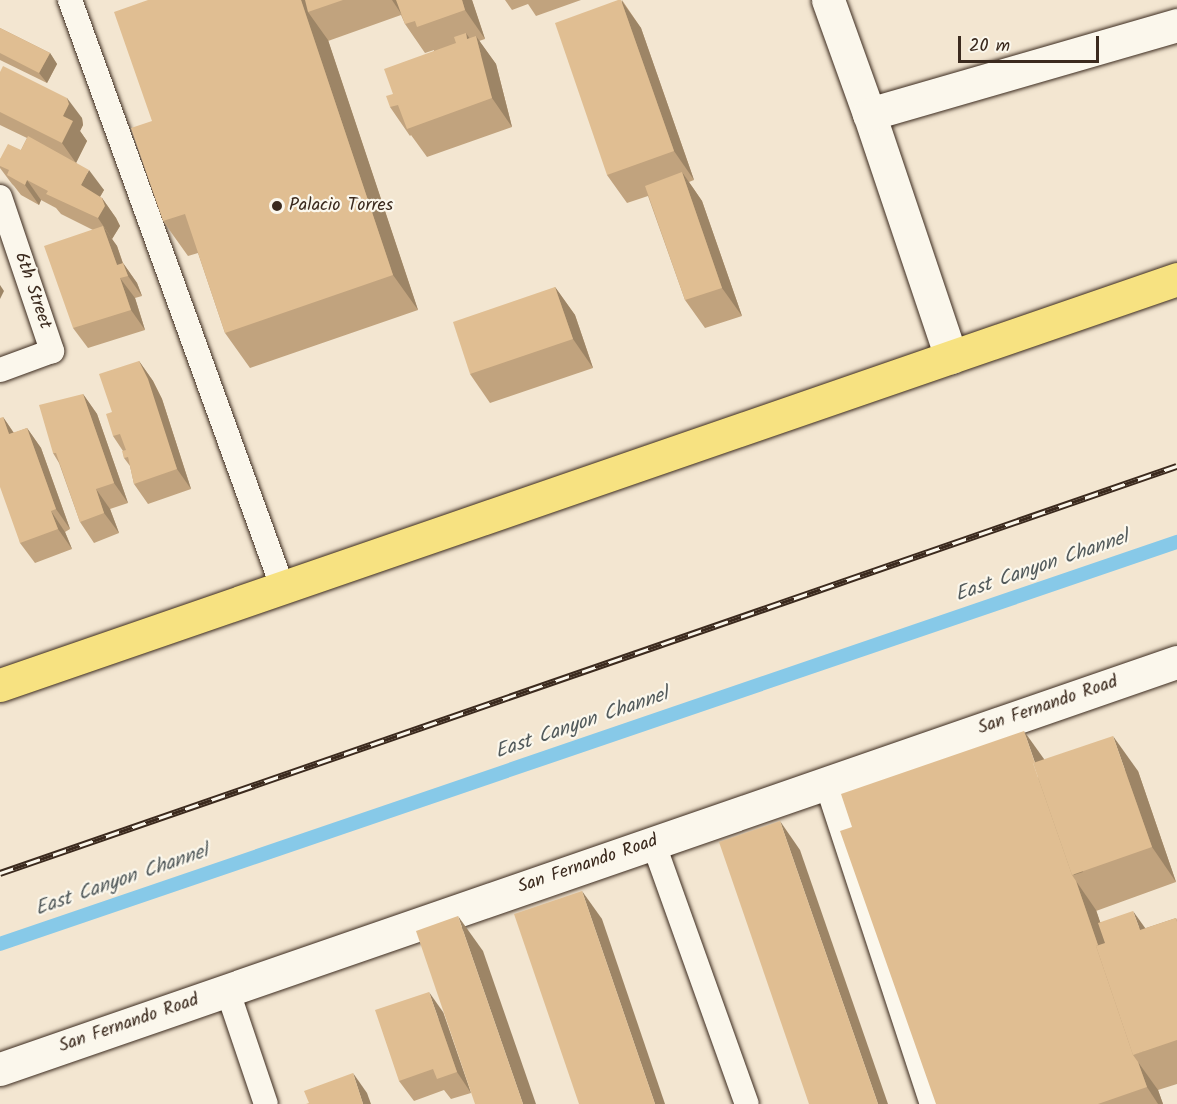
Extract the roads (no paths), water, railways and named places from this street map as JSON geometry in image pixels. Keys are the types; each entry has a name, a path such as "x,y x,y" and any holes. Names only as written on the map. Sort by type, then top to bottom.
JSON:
{"main road":[{"path":"0,685 1177,279"}],"street":[{"path":"828,0 951,357"},
{"path":"869,114 1177,24"},
{"name":"San Fernando Road","path":"0,1069 1177,662"}],"lane":[{"path":"70,0 282,586"},
{"name":"6th Street","path":"0,197 52,351 0,370"},
{"path":"826,782 932,1104"},
{"path":"653,842 747,1104"},
{"path":"227,989 266,1104"}],"waterway":[{"name":"East Canyon Channel","path":"0,944 1177,542"}],"railway":[{"path":"0,873 1177,466"}],"place":[{"name":"Palacio Torres","path":"277,206"}]}
